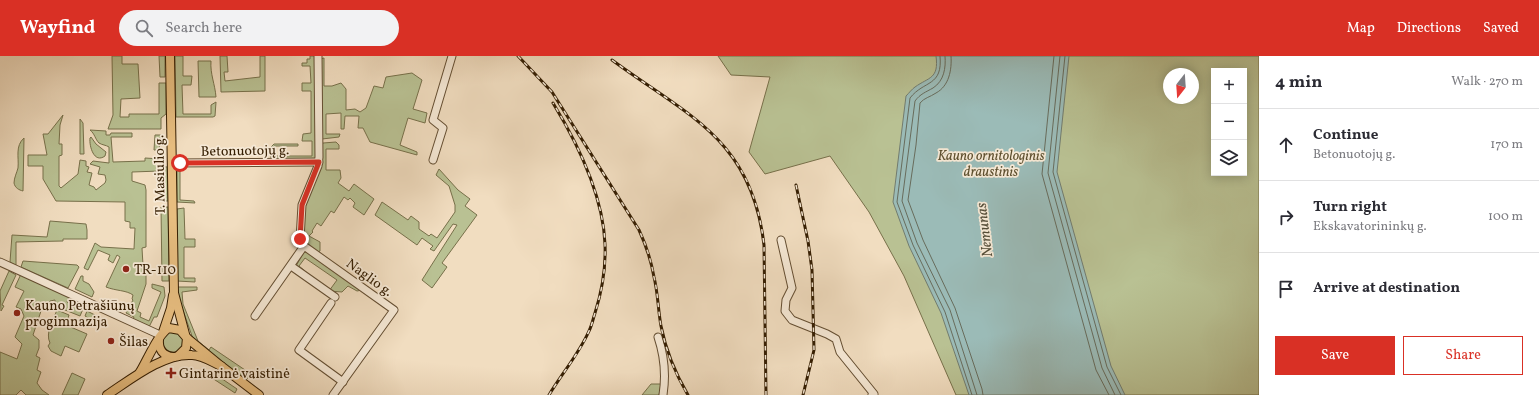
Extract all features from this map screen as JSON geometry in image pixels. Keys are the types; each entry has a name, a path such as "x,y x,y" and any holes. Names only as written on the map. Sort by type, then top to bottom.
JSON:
{"main road":[{"name":"T. Masiulio g.","path":"139,373 148,360 161,335 171,308 174,293 170,56"},
{"name":"T. Masiulio g.","path":"174,293 186,336"},
{"path":"221,366 200,356 167,356 162,352 158,345 161,335 172,328 180,330 221,366 259,395"},
{"path":"107,395 139,373 176,356 186,348 186,336"}],"street":[{"path":"255,316 292,266 304,246 300,239 302,205 319,162 318,56"},
{"path":"433,160 443,128 433,120 452,56"},
{"name":"Betonuotojų g.","path":"172,163 319,162"},
{"path":"781,240 792,288 786,300 785,311 792,320 836,339 840,352 874,394 872,395"},
{"name":"Naglio g.","path":"304,246 394,310 333,395"},
{"path":"0,262 161,335"},
{"path":"292,266 333,300 299,350 343,382"},
{"path":"658,337 661,346 664,379 663,395"}],"green space":[{"path":"112,56 122,56 122,64 138,64 140,98 121,99 120,117 129,117 129,114 159,114 159,83 166,83 166,114 161,118 161,129 108,129 113,115"},
{"path":"159,56 165,56 165,77 160,77"},
{"path":"175,56 183,56 183,76 192,76 191,85 182,85 183,114 211,114 211,105 216,102 215,116 176,117"},
{"path":"220,56 227,56 228,72 224,72 225,81 260,77 260,56 265,56 265,91 221,92"},
{"path":"310,56 315,56 316,159 271,160 271,147 274,144 298,144 298,146 274,146 274,156 312,156 312,141 302,141 303,134 311,133 311,91 302,91 302,83 311,83 310,66 302,66 302,63 307,63 307,59 310,59"},
{"path":"718,56 1259,56 1259,395 956,395 904,276 869,212 830,156 765,174 749,152 770,77 731,75"},
{"path":"324,58 324,86 332,86 341,83 346,89 346,110 355,109 360,112 366,108 374,86 383,88 386,77 412,73 422,80 413,109 427,113 425,123 408,118 400,145 417,152 417,155 370,142 363,128 358,128 359,116 345,116 344,129 341,129 341,113 326,114 326,134 340,134 339,137 322,139 320,59"},
{"path":"198,61 211,61 211,70 216,97 199,97"},
{"path":"63,115 60,125 59,144 62,144 62,155 59,156 59,186 61,188 78,174 80,160 86,161 86,166 89,167 87,172 92,173 89,185 94,187 96,190 105,183 105,175 98,174 100,167 90,164 93,161 109,163 109,147 99,143 90,130 106,131 106,135 110,135 111,133 132,133 132,137 111,137 113,162 145,161 145,158 161,159 161,166 167,167 168,201 160,201 160,171 132,172 132,181 145,185 146,190 146,247 142,248 143,265 146,268 146,284 137,311 141,313 140,317 149,321 161,292 152,288 152,284 164,287 165,296 157,317 154,317 149,327 133,319 134,317 126,313 133,300 133,295 106,287 120,257 117,255 113,263 108,260 110,255 98,250 88,270 84,268 95,243 101,247 134,249 135,228 130,228 130,222 125,221 125,202 56,201 43,179 43,166 28,166 28,155 47,155 43,134 48,134"},
{"path":"80,119 83,123 84,154 80,154"},
{"path":"155,135 161,135 159,150 154,150"},
{"path":"91,137 96,144 106,152 105,156 98,158 95,156 90,145"},
{"path":"24,138 23,191 17,188 14,183 18,168 18,148"},
{"path":"336,142 339,145 339,149 326,149 326,170 340,170 341,178 338,183 349,191 354,184 374,199 364,215 353,207 355,203 350,198 348,200 344,197 334,213 331,211 321,226 317,223 312,231 313,232 309,236 320,242 320,251 318,252 306,244 303,240 304,210 322,163 322,145 323,143"},
{"path":"439,169 458,190 470,199 465,206 477,215 442,263 447,267 432,288 422,280 457,225 453,224 434,251 430,249 433,246 422,238 417,245 375,215 382,202 408,220 411,216 419,222 419,229 429,236 431,234 437,238 455,212 455,205 449,186 436,175"},
{"path":"177,171 180,171 180,200 194,201 195,203 177,202"},
{"path":"161,207 168,207 169,281 162,281"},
{"path":"184,208 185,239 195,239 195,247 184,247 184,278 195,278 195,282 177,281 177,209"},
{"path":"50,221 86,224 87,239 16,242 16,265 10,262 12,235 47,237"},
{"path":"304,252 307,252 362,290 357,291 348,286 342,292 329,291 337,280 305,258 299,266 305,271 304,273 296,266"},
{"path":"23,261 77,265 79,267 68,288 21,267"},
{"path":"9,271 16,275 2,305 4,306 1,311 0,291"},
{"path":"21,274 69,297 67,302 83,309 80,316 55,306 55,300 50,301 48,307 43,305 33,335 39,340 39,348 36,356 40,358 37,370 41,372 37,383 42,390 49,395 26,395 21,390 16,395 0,395 0,352 17,359 22,344 15,337 24,316 21,309 16,307 24,291 15,287"},
{"path":"81,276 83,276 83,281 89,284 94,292 92,297 75,289"},
{"path":"177,287 197,287 197,290 182,292 183,304 198,341 209,350 211,347 251,374 246,380 201,346 192,336 178,296"},
{"path":"57,310 69,315 66,325 87,334 79,352 65,346 61,356 51,351 48,346 50,343 48,335 49,331"},
{"path":"87,311 95,315 91,323 89,322 90,319 85,316"},
{"path":"173,332 180,335 183,342 180,349 173,352 166,349 163,342 166,335"},
{"path":"212,372 237,389 235,393 209,376"},
{"path":"72,373 85,379 78,395 62,395"},
{"path":"651,384 661,384 659,395 642,395"}],"water":[{"name":"Kauno ornitologinis draustinis","path":"936,56 1069,56 1057,172 1111,366 1125,395 969,395 941,313 909,246 893,202 906,96 914,88 932,76 937,64"}],"railway":[{"path":"518,56 552,92 639,230 651,265 661,326 668,353 688,395"},
{"path":"612,60 690,115 712,134 731,155 746,179 757,209 764,245 766,395"},
{"path":"549,395 581,347 590,329 602,288 605,253 600,207 588,171 553,103"},
{"path":"796,185 808,241 812,270 814,350 803,395"}],"place":[{"name":"TR-110","path":"126,269"},
{"name":"Kauno Petrašiūnų progimnazija","path":"17,313"},
{"name":"Šilas","path":"111,341"},
{"name":"Gintarinė vaistinė","path":"171,373"}],"route":[{"path":"180,163 319,162 302,205 300,239"}],"water label":[{"name":"Nemunas","path":"984,230"}]}
